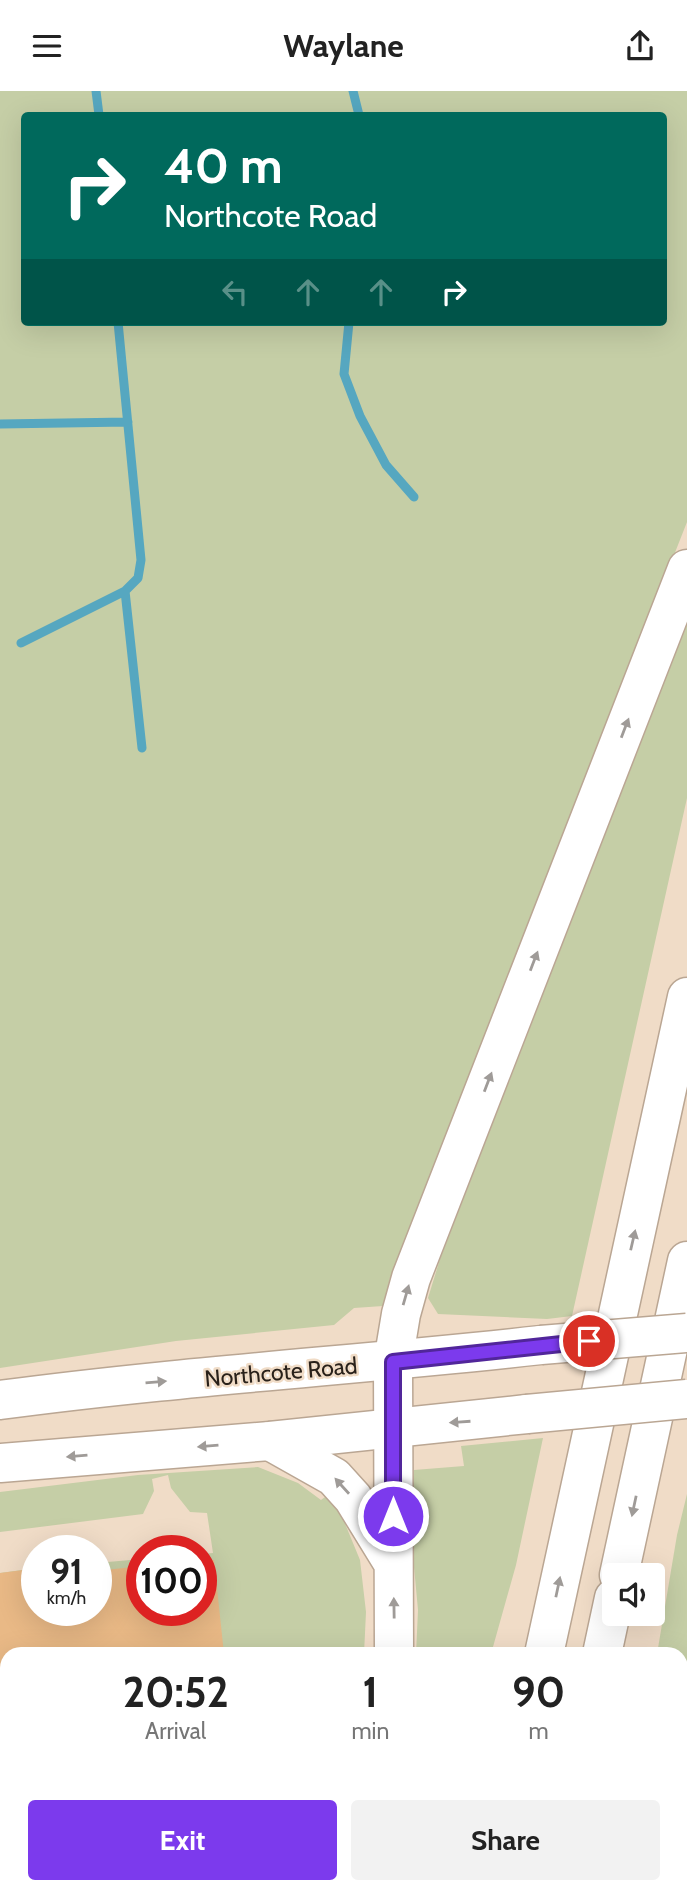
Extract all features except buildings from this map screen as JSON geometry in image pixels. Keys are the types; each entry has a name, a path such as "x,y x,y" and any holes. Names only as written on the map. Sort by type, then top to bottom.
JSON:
{"main road":[{"path":"394,1647 393,1362 401,1314 411,1278 687,569"},
{"path":"546,1647 687,997"},
{"path":"622,1563 687,1261"},
{"name":"Northcote Road","path":"0,1400 88,1388 393,1362 687,1332"},
{"path":"0,1463 270,1441 687,1399"},
{"path":"270,1441 334,1477 353,1498 393,1563"},
{"path":"604,1647 608,1626"}],"green space":[{"path":"0,91 687,91 687,522 390,1278 383,1306 354,1308 334,1325 176,1341 0,1368"},
{"path":"687,624 687,798 572,1316 547,1319 438,1314 428,1298 440,1259"},
{"path":"543,1438 516,1565 493,1647 416,1647 418,1610 410,1524 414,1470 464,1466 461,1446"},
{"path":"258,1467 298,1483 321,1500 332,1492 360,1560 366,1612 364,1647 0,1647 0,1573 21,1570 21,1626 112,1626 112,1562 126,1560 126,1626 217,1626 217,1535 210,1535 207,1513 190,1512 171,1488 168,1475 152,1479 154,1491 143,1514 0,1532 0,1492 138,1475"},
{"path":"687,1494 687,1647 658,1647 662,1626 665,1626 665,1606"}],"waterway":[{"path":"96,91 99,112"},
{"path":"353,91 358,112"},
{"path":"21,643 125,591 138,578 141,560 118,326"},
{"path":"349,326 344,374 360,416 386,465 414,497"},
{"path":"0,424 128,422"},
{"path":"125,591 142,748"}],"route":[{"path":"393,1516 393,1362 589,1341"}]}
